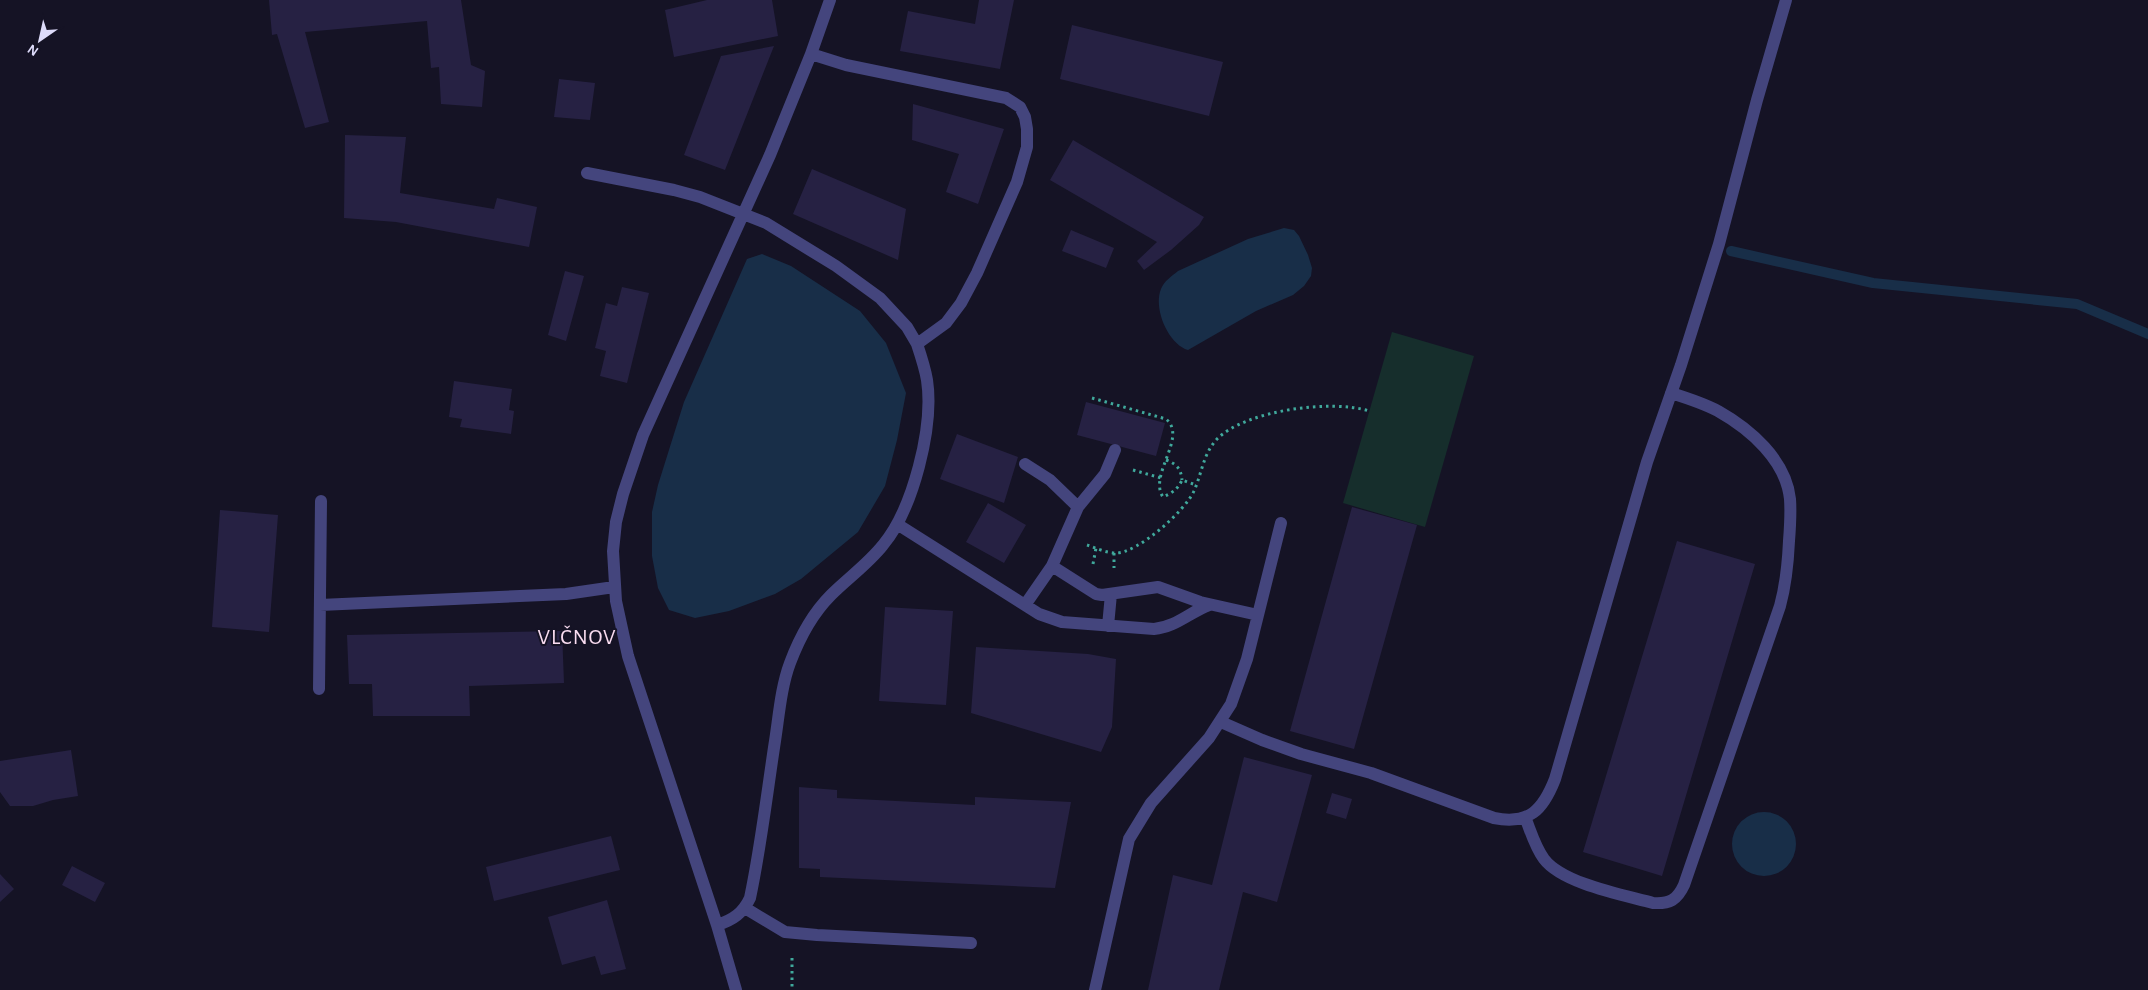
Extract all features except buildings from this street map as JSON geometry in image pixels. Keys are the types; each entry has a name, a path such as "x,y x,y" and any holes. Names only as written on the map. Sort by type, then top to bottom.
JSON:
{"street":[{"path":"736,990 717,925 628,656 614,587 613,551 616,522 628,475 682,346 744,213 811,54 830,0"},
{"path":"1221,722 1286,749 1371,773 1494,818 1506,820 1525,817 1541,805 1554,779 1647,462 1719,244 1786,0"},
{"path":"811,54 846,66 1006,98 1015,102 1025,117 1026,147 1023,163 978,273 961,303 946,324 917,344"},
{"path":"587,173 700,196 744,213 795,240 867,287 894,311 917,344 927,382 928,407 918,469 897,524 883,545 872,557 829,596 802,637 790,663 780,705 754,883 750,898 745,908 737,917 717,925"},
{"path":"1525,817 1537,848 1545,861 1565,876 1653,903 1664,904 1672,902 1679,895 1684,885 1780,606 1787,571 1790,498 1781,470 1771,454 1738,423 1716,410 1671,393"},
{"path":"1025,604 1052,566 1078,507 1097,485 1111,464 1115,450"},
{"path":"1025,464 1050,480 1078,507"},
{"path":"319,689 321,501"},
{"path":"1095,990 1129,839 1151,803 1209,738 1231,704 1258,615 1281,522"},
{"path":"897,524 1050,619 1062,622 1108,626 1166,628 1199,608 1210,604"},
{"path":"1052,566 1089,590 1102,595 1158,586 1210,604 1258,615"},
{"path":"320,605 566,594 614,587"},
{"path":"1108,626 1110,594"},
{"path":"745,908 779,929 791,933 971,943"}],"path":[{"path":"1092,398 1171,422 1174,432 1166,460 1161,478 1160,487 1164,497 1176,490 1182,480 1180,469 1173,462 1166,460"},
{"path":"1065,537 1103,551 1124,552 1175,517 1189,499 1210,448 1218,439 1241,425 1274,413 1313,407 1345,405 1370,411"},
{"path":"1111,464 1161,478"},
{"path":"1182,480 1196,485"},
{"path":"791,933 792,990"}],"green space":[{"path":"1392,332 1474,356 1425,527 1343,503"}],"water":[{"path":"1284,228 1294,230 1308,255 1312,268 1311,276 1304,286 1293,295 1256,311 1188,350 1174,341 1164,324 1159,306 1161,289 1166,281 1178,271 1248,239"},
{"path":"762,254 791,266 860,311 886,343 906,393 897,440 885,486 858,532 801,579 775,594 729,611 695,618 669,610 658,588 652,556 652,512 658,485 684,402 747,259"},
{"path":"1764,812 1782,818 1790,826 1796,844 1790,862 1782,870 1764,876 1746,870 1738,862 1732,844 1738,826 1746,818"}],"waterway":[{"path":"1731,251 1873,283 2077,304 2148,334"}],"district":[{"name":"VLČNOV","path":"577,637"}]}
